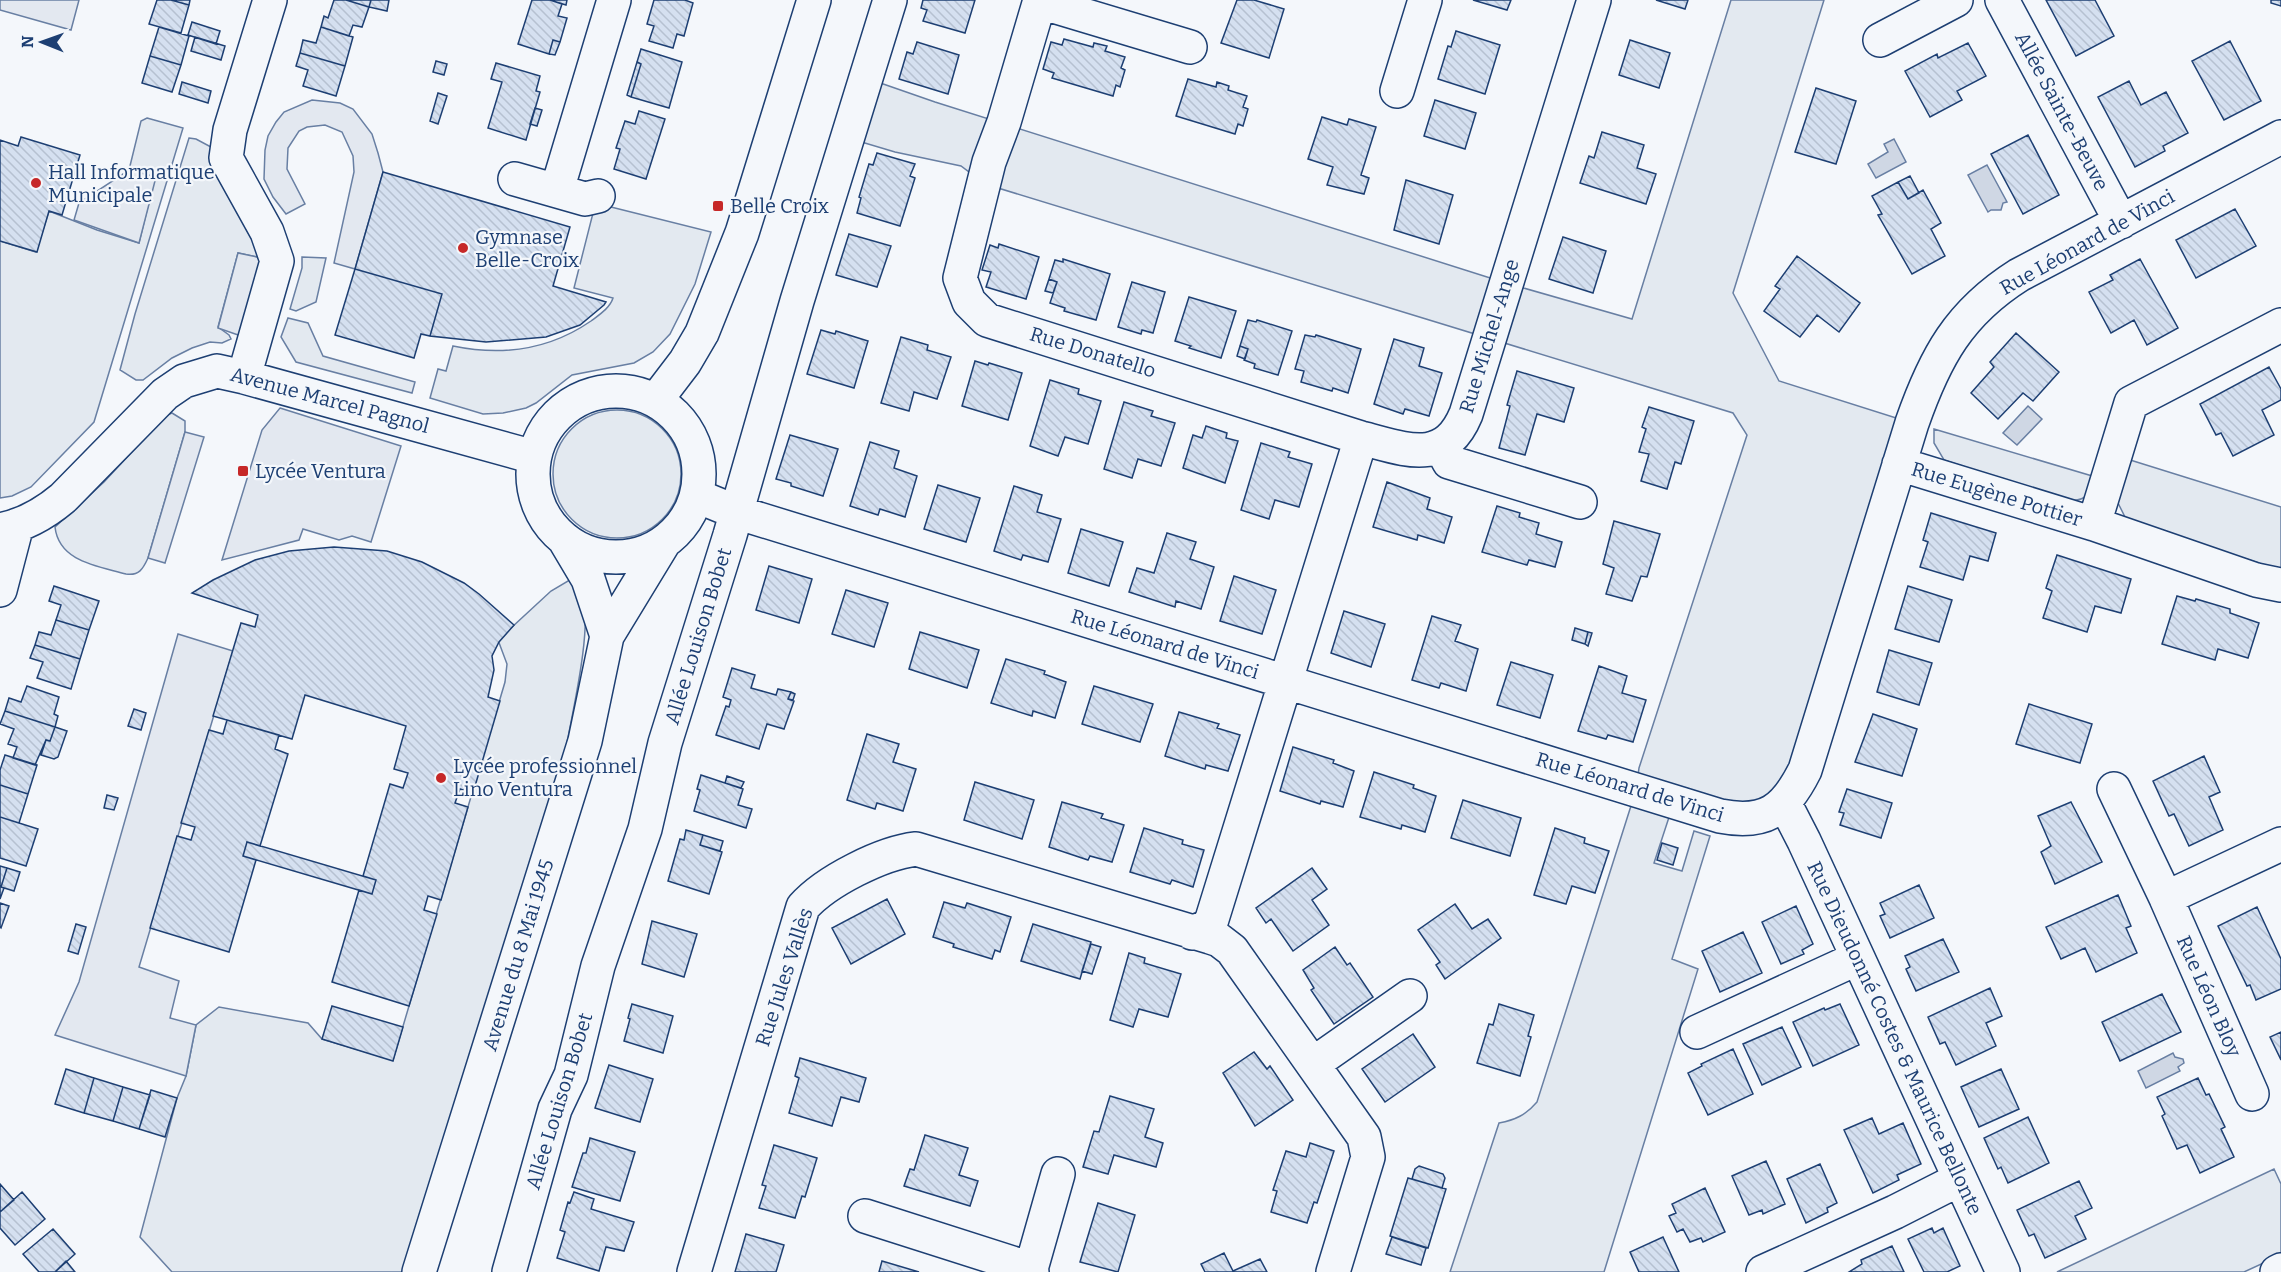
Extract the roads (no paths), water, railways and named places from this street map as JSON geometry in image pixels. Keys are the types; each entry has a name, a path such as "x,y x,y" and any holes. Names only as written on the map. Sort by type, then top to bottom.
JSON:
{"street":[{"path":"244,377 277,261 267,232 226,158 230,129 270,0"},
{"path":"557,190 614,0"},
{"path":"656,400 685,362 702,333 716,300 742,233 814,0"},
{"name":"Allée Louison Bobet","path":"509,1272 555,1109 571,1075 598,966 645,829 665,743 890,0"},
{"path":"1397,91 1425,0"},
{"name":"Rue Michel-Ange","path":"1441,447 1460,430 1469,405 1594,0"},
{"path":"1880,40 1956,0"},
{"name":"Allée Sainte-Beuve","path":"2002,0 2121,222"},
{"path":"1040,1 1190,47"},
{"name":"Rue Donatello","path":"1040,1 1004,122 989,162 963,259 960,278 969,302 987,320 1361,438"},
{"name":"Rue Léonard de Vinci","path":"697,496 736,512 1720,816 1751,818 1769,813 1785,804 1805,770 1899,464 1928,378 1943,350 1965,321 1986,300 2019,275 2281,137"},
{"path":"515,179 585,199 598,196"},
{"name":"Rue Eugène Pottier","path":"2094,525 2131,403 2281,325"},
{"name":"Avenue Marcel Pagnol","path":"9,527 39,517 52,508 173,387 217,371 534,457"},
{"path":"606,390 632,391 656,400 679,417 693,441 700,468 697,496 684,523 663,544 607,636 588,579 566,542 550,525 538,504 532,480 534,457 543,432 560,412 581,397 606,390"},
{"path":"1192,933 1208,926 1212,919 1361,438 1412,451 1427,451 1441,447 1449,462 1580,502"},
{"name":"Rue Eugène Pottier","path":"1899,464 2094,525 2256,580 2281,585"},
{"path":"0,590 9,527"},
{"path":"566,542 589,554 615,558 639,555 663,544"},
{"name":"Avenue du 8 Mai 1945","path":"419,1272 585,741 607,636"},
{"name":"Rue Léon Bloy","path":"2114,789 2166,898 2252,1094"},
{"name":"Rue Dieudonné Costes & Maurice Bellonte","path":"1785,804 2003,1272"},
{"path":"2166,898 2281,844"},
{"name":"Rue Jules Vallès","path":"693,1272 803,907 822,889 888,854 916,849 1219,940 1232,950 1364,1137 1368,1157 1333,1272"},
{"path":"1697,1032 1858,958"},
{"path":"1313,1064 1410,996"},
{"path":"865,1216 1031,1271 1058,1174"},
{"path":"1763,1272 1895,1212 1960,1179"}],"place":[{"name":"Hall Informatique Municipale","path":"36,183"},
{"name":"Belle Croix","path":"718,206"},
{"name":"Gymnase Belle-Croix","path":"463,248"},
{"name":"Lycée Ventura","path":"243,471"},
{"name":"Lycée professionnel Lino Ventura","path":"441,778"}]}
